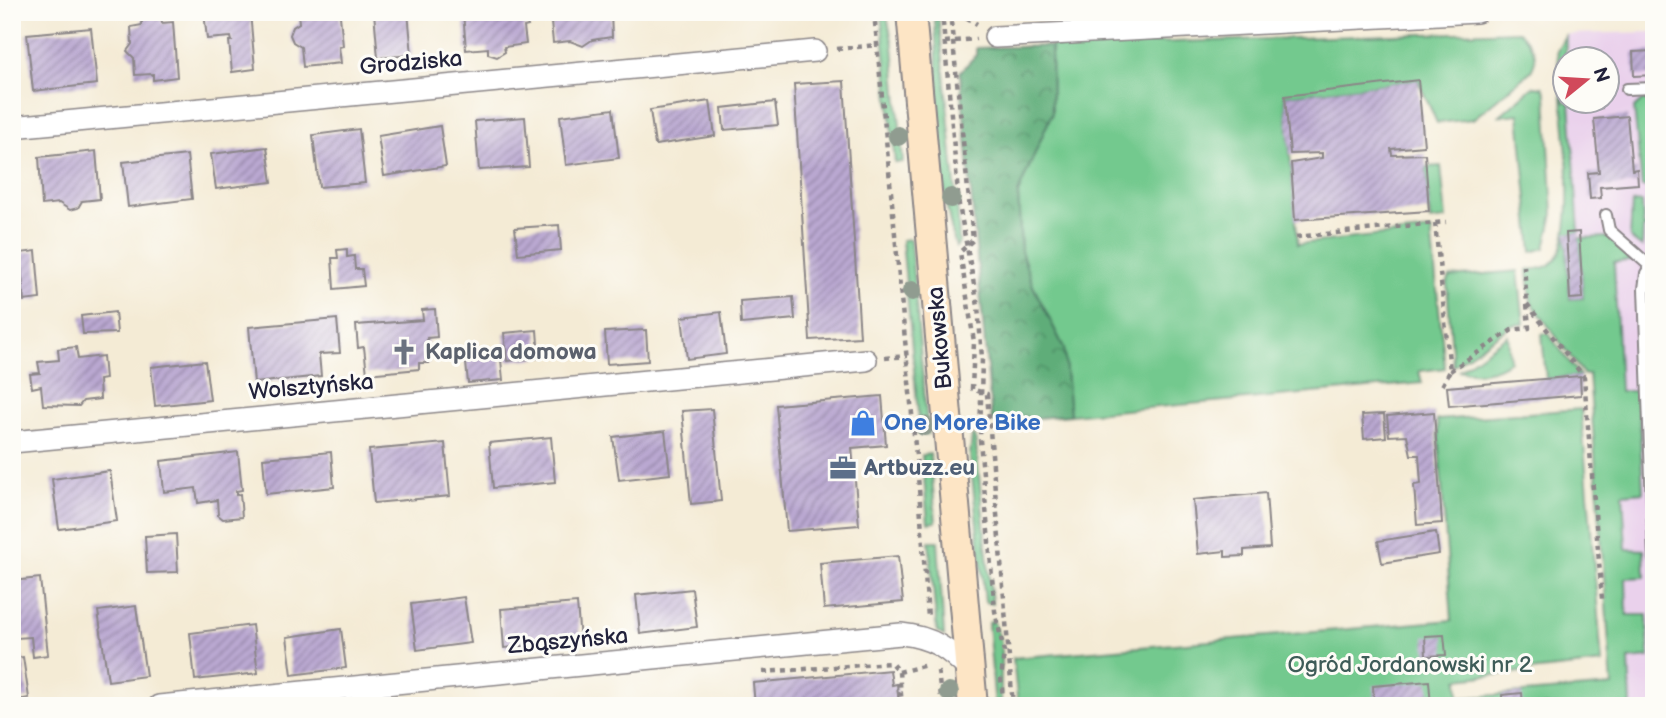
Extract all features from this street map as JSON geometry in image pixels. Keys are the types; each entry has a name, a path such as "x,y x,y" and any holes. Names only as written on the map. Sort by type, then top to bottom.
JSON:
{"main road":[{"name":"Bukowska","path":"911,12 973,706"}],"street":[{"path":"995,37 1477,12"},
{"name":"Grodziska","path":"12,127 815,51"},
{"name":"Wolsztyńska","path":"12,442 866,360"},
{"name":"Zbąszyńska","path":"159,706 889,635 931,639"},
{"path":"931,639 952,652 970,671"}],"lane":[{"path":"1628,89 1654,88"},
{"path":"1606,215 1609,230 1652,264 1644,289 1654,559"}],"path":[{"path":"874,12 931,639 937,662 942,706"},
{"path":"942,12 960,205 968,242 981,345 980,440 995,611 1004,652 1004,706"},
{"path":"950,12 973,240 960,252 968,289 968,321 974,342 972,389 987,394 1013,706"},
{"path":"945,42 995,37"},
{"path":"815,51 877,46"},
{"path":"1296,237 1446,222"},
{"path":"1435,223 1450,371"},
{"path":"1441,388 1450,371 1512,330 1529,328 1524,266"},
{"path":"1527,304 1584,377 1602,599"},
{"path":"752,671 778,673 891,663 899,672 902,706"},
{"path":"899,672 913,668"}],"shaded area":[{"path":"1654,32 1654,706 1614,706 1571,116 1620,116 1620,46 1567,46 1566,34"}],"green space":[{"path":"881,12 886,12 893,45 903,162 895,163"},
{"path":"934,12 938,12 958,216 959,243 956,247 944,190 941,160"},
{"path":"1519,31 1534,54 1531,71 1473,119 1437,123 1418,80 1285,96 1298,244 1431,230 1445,368 1419,371 1422,383 1070,415 1064,348 1033,286 1021,251 1018,193 1052,113 1051,46"},
{"path":"1566,34 1566,46 1559,46"},
{"path":"1051,46 1052,113 1018,193 1021,251 1033,286 1064,348 1070,415 992,422 960,72 976,55 976,48"},
{"path":"1534,86 1543,87 1546,94 1553,214 1545,248 1532,252 1519,114 1499,116"},
{"path":"1654,93 1654,168 1651,169 1651,187 1642,187 1634,108 1649,94"},
{"name":"Ogród Jordanowski nr 2","path":"1564,116 1571,116 1579,232 1566,234 1570,299 1583,298 1579,238 1608,237 1632,261 1614,262 1620,391 1638,391 1643,492 1623,494 1626,549 1644,550 1645,577 1626,578 1627,615 1647,615 1649,657 1629,659 1631,706 1018,706 1013,658 1452,620 1437,420 1581,409 1602,663 1458,679 1459,698 1612,686 1589,374 1584,375 1531,302 1528,270 1551,264 1557,258 1564,240 1568,188"},
{"path":"1441,166 1446,219 1430,221 1426,167"},
{"path":"1642,202 1643,225 1654,225 1654,228 1643,228 1642,247 1630,238 1632,203"},
{"path":"910,239 928,434 920,435 902,240"},
{"path":"1518,271 1524,324 1512,325 1453,366 1447,284 1450,277"},
{"path":"1548,333 1580,376 1546,379 1542,334"},
{"path":"1508,335 1510,361 1486,372 1459,370"},
{"path":"972,436 975,436 992,604 985,602 970,456"},
{"path":"930,454 936,522 928,523 922,455"},
{"path":"929,541 938,541 944,636 937,632"},
{"path":"993,620 1001,642 1001,706 995,706 988,624"}],"building":[{"path":"204,12 250,12 255,69 232,72 229,41 232,41 231,37 207,39"},
{"path":"298,12 336,12 340,16 343,46 339,47 341,63 303,67 301,47 293,42 290,35 293,27 299,23"},
{"path":"374,12 408,12 412,55 378,58"},
{"path":"463,12 523,12 528,26 524,27 526,44 504,47 505,52 497,57 488,54 488,48 466,50"},
{"path":"550,12 611,12 612,37 592,40 583,46 570,41 553,43"},
{"path":"161,16 162,23 173,22 177,77 153,80 153,74 135,75 134,58 127,51 132,44 131,27 142,25 142,18"},
{"path":"91,28 97,84 33,91 27,34"},
{"path":"1654,51 1654,75 1634,76 1633,52"},
{"path":"1418,80 1424,146 1391,149 1392,155 1425,154 1429,211 1295,220 1291,163 1322,158 1322,153 1290,154 1285,96"},
{"path":"844,81 860,337 810,340 794,84"},
{"path":"710,101 715,136 655,145 650,110"},
{"path":"775,102 778,125 724,130 722,108"},
{"path":"613,109 619,158 566,165 560,116"},
{"path":"1627,116 1632,170 1637,169 1638,184 1600,187 1601,198 1590,199 1588,173 1599,172 1594,119"},
{"path":"525,117 529,167 479,170 475,121"},
{"path":"440,126 446,166 384,176 378,136"},
{"path":"359,129 365,183 319,187 313,135"},
{"path":"267,147 272,182 216,189 211,154"},
{"path":"96,151 100,199 82,201 78,208 70,210 59,203 42,205 39,157"},
{"path":"187,155 192,199 128,207 123,162"},
{"path":"559,225 561,250 518,254 515,228"},
{"path":"1579,232 1583,298 1570,299 1566,233"},
{"path":"347,249 347,257 354,256 355,269 362,269 364,286 334,289 332,258 338,258 337,250"},
{"path":"36,251 40,299 24,301 20,253"},
{"path":"793,297 795,319 741,324 740,301"},
{"path":"435,309 437,337 427,338 429,363 419,363 419,369 367,374 364,347 358,348 356,325 423,320 422,310"},
{"path":"115,312 117,333 83,334 81,316"},
{"path":"721,312 726,354 687,359 682,317"},
{"path":"337,319 340,353 319,354 321,376 254,383 249,327"},
{"path":"537,330 539,358 507,361 504,333"},
{"path":"646,330 648,361 607,364 605,332"},
{"path":"76,347 78,359 103,356 105,379 99,380 100,399 83,401 79,406 43,405 41,386 32,388 30,374 40,373 38,362 59,360 58,349"},
{"path":"500,350 503,380 468,383 465,353"},
{"path":"205,361 210,400 155,406 151,367"},
{"path":"1580,376 1581,395 1449,406 1447,387"},
{"path":"882,396 886,445 852,448 859,525 787,531 776,405"},
{"path":"712,409 721,501 691,504 682,411"},
{"path":"1434,412 1442,523 1417,525 1414,485 1421,484 1419,455 1411,455 1407,435 1389,436 1387,416"},
{"path":"1384,414 1386,437 1364,439 1362,415"},
{"path":"665,431 670,474 619,480 613,437"},
{"path":"551,437 555,482 493,488 489,443"},
{"path":"445,443 450,496 374,503 369,450"},
{"path":"238,452 242,490 236,491 236,495 240,494 242,517 223,519 218,515 217,500 198,503 196,488 164,492 161,461"},
{"path":"331,452 334,487 266,494 263,458"},
{"path":"110,471 117,521 59,529 52,479"},
{"path":"1266,493 1270,548 1244,550 1244,556 1225,557 1225,551 1198,554 1193,500"},
{"path":"1436,532 1439,554 1382,563 1378,541"},
{"path":"176,534 178,572 147,573 145,536"},
{"path":"898,556 903,602 824,609 820,563"},
{"path":"40,578 48,655 33,657 31,637 16,638 12,581"},
{"path":"692,589 697,627 640,634 636,595"},
{"path":"464,597 471,643 417,650 411,604"},
{"path":"577,603 580,641 504,648 501,609"},
{"path":"136,606 146,676 108,681 98,611"},
{"path":"252,625 258,673 195,680 190,633"},
{"path":"341,629 346,668 292,675 287,637"},
{"path":"1444,635 1446,655 1426,656 1425,636"},
{"path":"23,657 29,698 12,701 12,658"},
{"path":"890,670 892,685 897,684 899,706 755,706 753,683"},
{"path":"1429,681 1431,706 1374,706 1373,686"},
{"path":"1522,693 1523,705 1502,706 1502,695"}],"place":[{"name":"Kaplica domowa","path":"404,352"},
{"name":"One More Bike","path":"863,423"},
{"name":"Artbuzz.eu","path":"843,468"}]}
